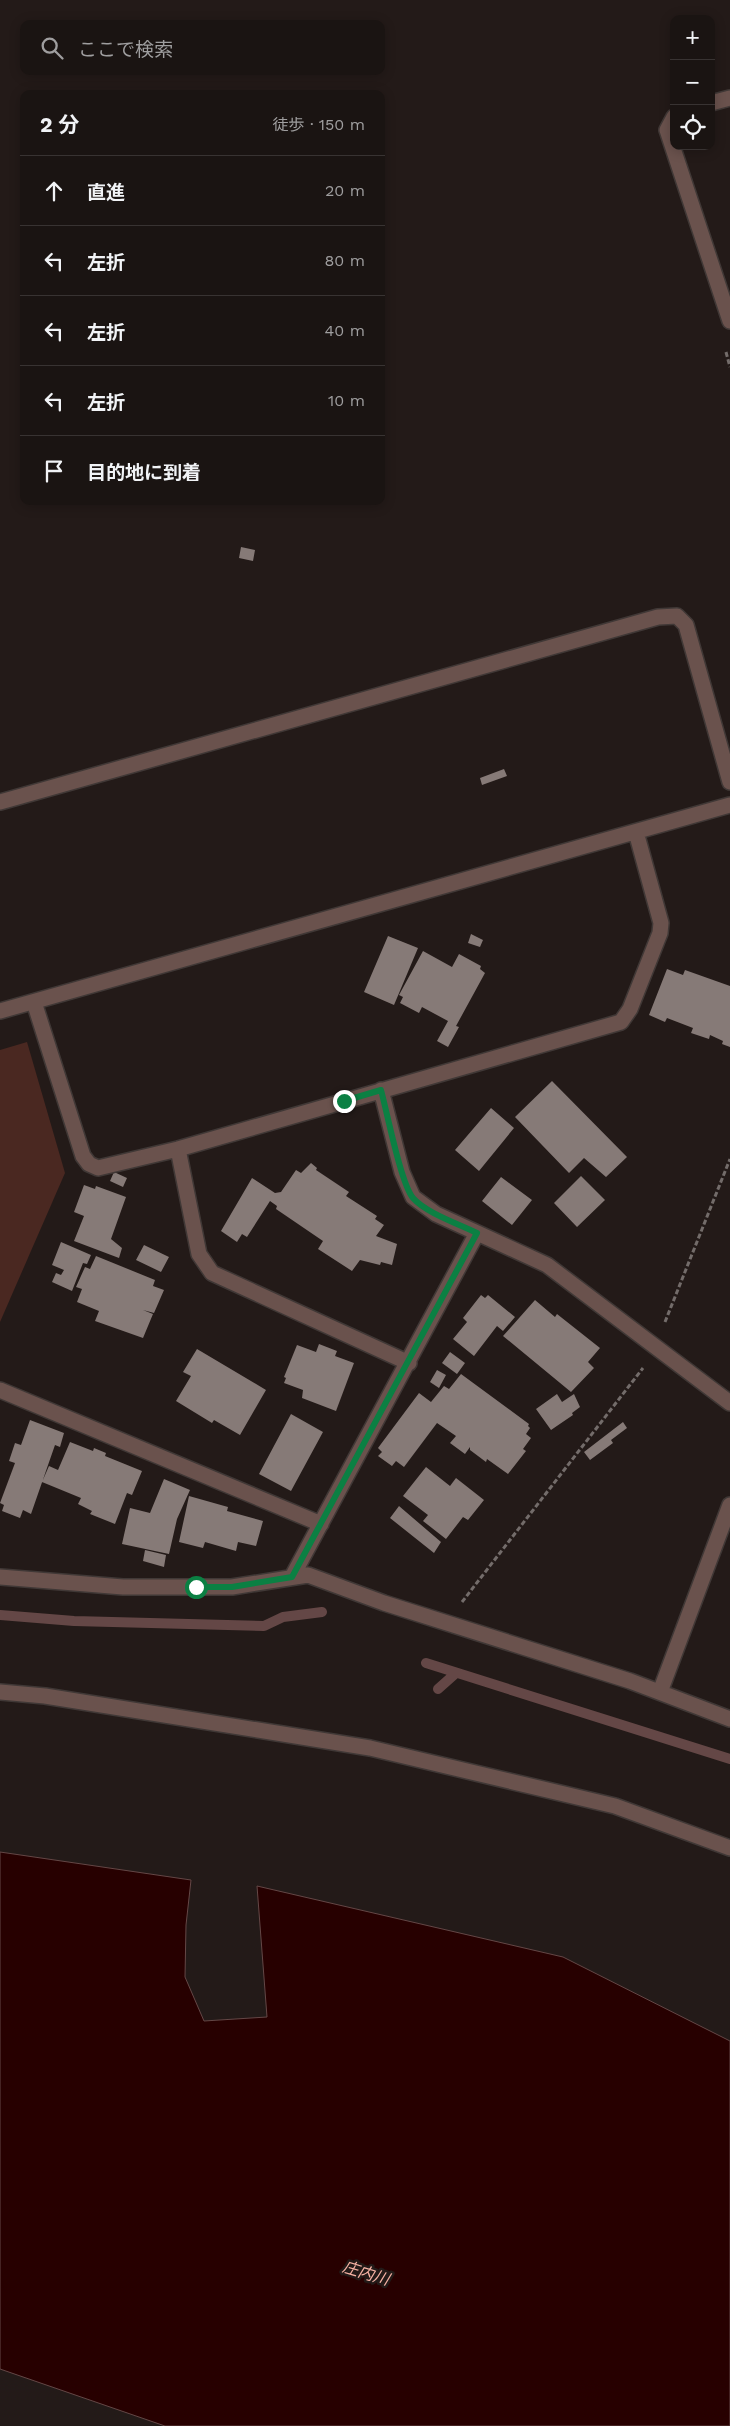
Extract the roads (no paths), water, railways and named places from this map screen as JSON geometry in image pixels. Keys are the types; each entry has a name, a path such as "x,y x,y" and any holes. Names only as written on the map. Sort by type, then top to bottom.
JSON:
{"street":[{"path":"715,102 730,98"},
{"path":"670,124 667,130 670,139"},
{"path":"674,150 730,321"},
{"path":"0,802 658,617 677,616 686,625 730,782"},
{"path":"0,1011 730,805"},
{"path":"34,1002 83,1156 89,1164 98,1168 178,1149 621,1022 630,1009 660,933 662,923 636,832"},
{"path":"381,1090 402,1172 413,1197 436,1214 546,1265 730,1403"},
{"path":"178,1149 199,1254 212,1273 409,1363"},
{"path":"292,1577 409,1363 477,1233"},
{"path":"0,1390 321,1524"},
{"path":"660,1692 730,1505"},
{"path":"0,1577 124,1587 232,1587 308,1575 384,1603 660,1692 730,1719"},
{"path":"0,1692 45,1696 370,1748 615,1806 730,1848"}],"water":[{"name":"庄内川","path":"0,1852 191,1880 186,1925 185,1977 204,2021 267,2017 257,1886 563,1957 730,2041 730,2426 165,2426 0,2369"}],"waterway":[{"path":"0,1615 74,1621 264,1626 283,1617 322,1612"},
{"path":"426,1663 730,1759"},
{"path":"438,1689 456,1673"}]}
